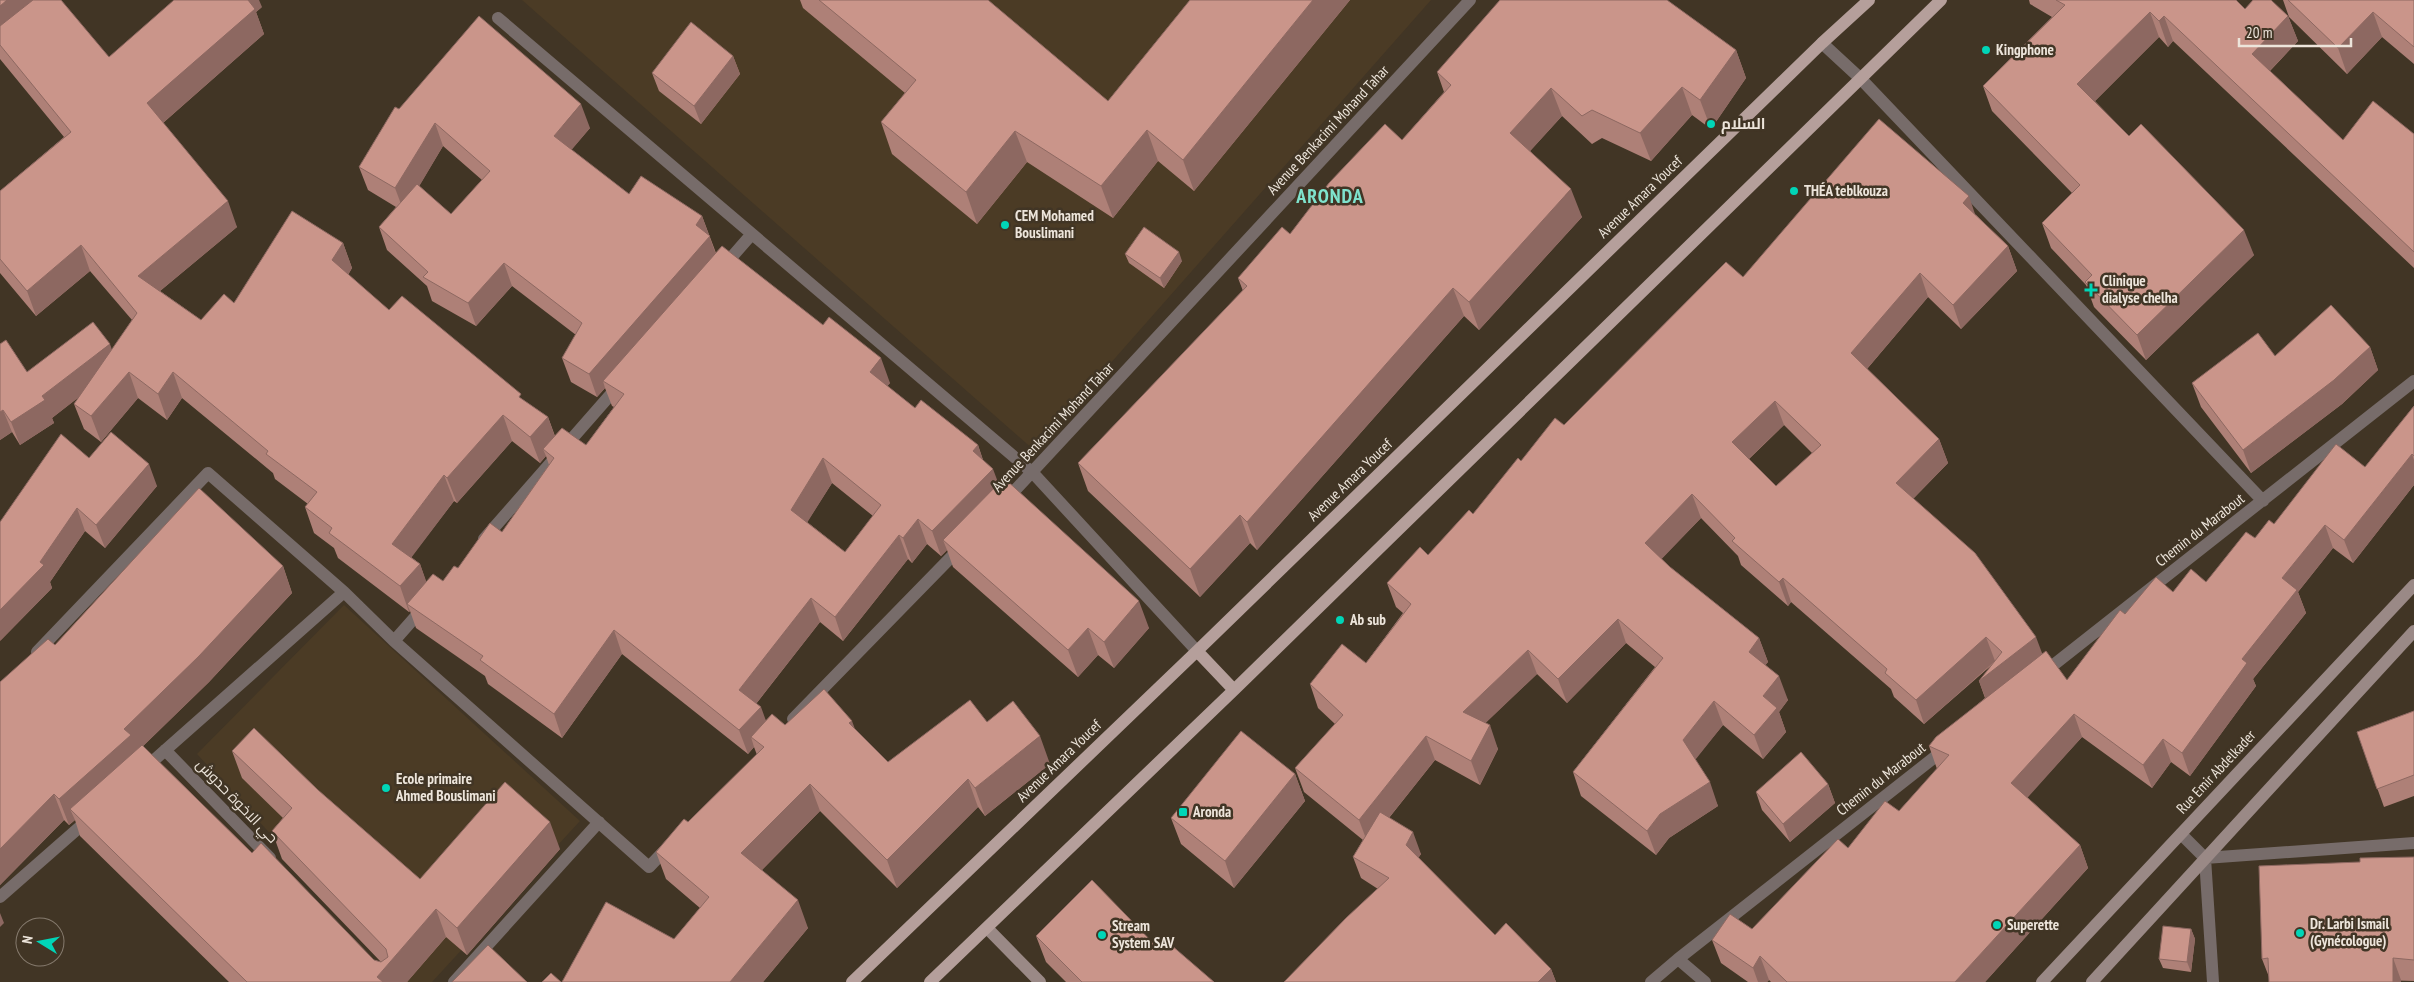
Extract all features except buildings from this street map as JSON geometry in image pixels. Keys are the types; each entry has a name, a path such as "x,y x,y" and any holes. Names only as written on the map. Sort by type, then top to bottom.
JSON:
{"main road":[{"name":"Avenue Amara Youcef","path":"852,982 1197,651 1822,43 1869,0"},
{"path":"930,982 1234,690 1941,0"},
{"path":"1197,651 1234,690"}],"street":[{"name":"Avenue Benkacimi Mohand Tahar","path":"999,508 1470,0"},
{"path":"498,18 1033,473 1197,651"},
{"path":"1822,43 1861,80 2263,501"},
{"path":"712,280 751,235"},
{"path":"478,545 628,375"},
{"name":"Chemin du Marabout","path":"2029,684 2414,381"},
{"path":"27,663 208,473 344,592 394,641 649,867 676,838"},
{"path":"786,726 971,536"},
{"name":"Rue Emir Abdelkader","path":"2042,982 2414,585"},
{"path":"136,776 344,592"},
{"path":"394,641 433,597"},
{"path":"2092,982 2414,631"},
{"name":"Chemin du Marabout","path":"1651,982 1958,739"},
{"name":"حي الاخوة حدوش","path":"165,750 281,870"},
{"path":"0,898 100,808"},
{"path":"454,982 599,822"},
{"path":"2181,834 2205,858 2213,982"},
{"path":"2205,858 2414,843"},
{"path":"986,928 1040,982"},
{"path":"1678,959 1704,982"}],"shaded area":[{"name":"CEM Mohamed Bouslimani","path":"522,0 1431,0 1034,450"},
{"name":"Ecole primaire Ahmed Bouslimani","path":"344,605 580,821 432,982 407,982 197,754"}],"place":[{"name":"Kingphone","path":"1986,50"},
{"name":"السلام","path":"1711,124"},
{"name":"THÉA teblkouza","path":"1794,191"},
{"name":"CEM Mohamed Bouslimani","path":"1005,225"},
{"name":"Clinique dialyse chelha","path":"2091,290"},
{"name":"Ab sub","path":"1340,620"},
{"name":"Ecole primaire Ahmed Bouslimani","path":"386,788"},
{"name":"Aronda","path":"1183,812"},
{"name":"Superette","path":"1997,925"},
{"name":"Dr. Larbi Ismail (Gynécologue)","path":"2300,933"},
{"name":"Stream System SAV","path":"1102,935"}],"district":[{"name":"ARONDA","path":"1330,196"}]}
